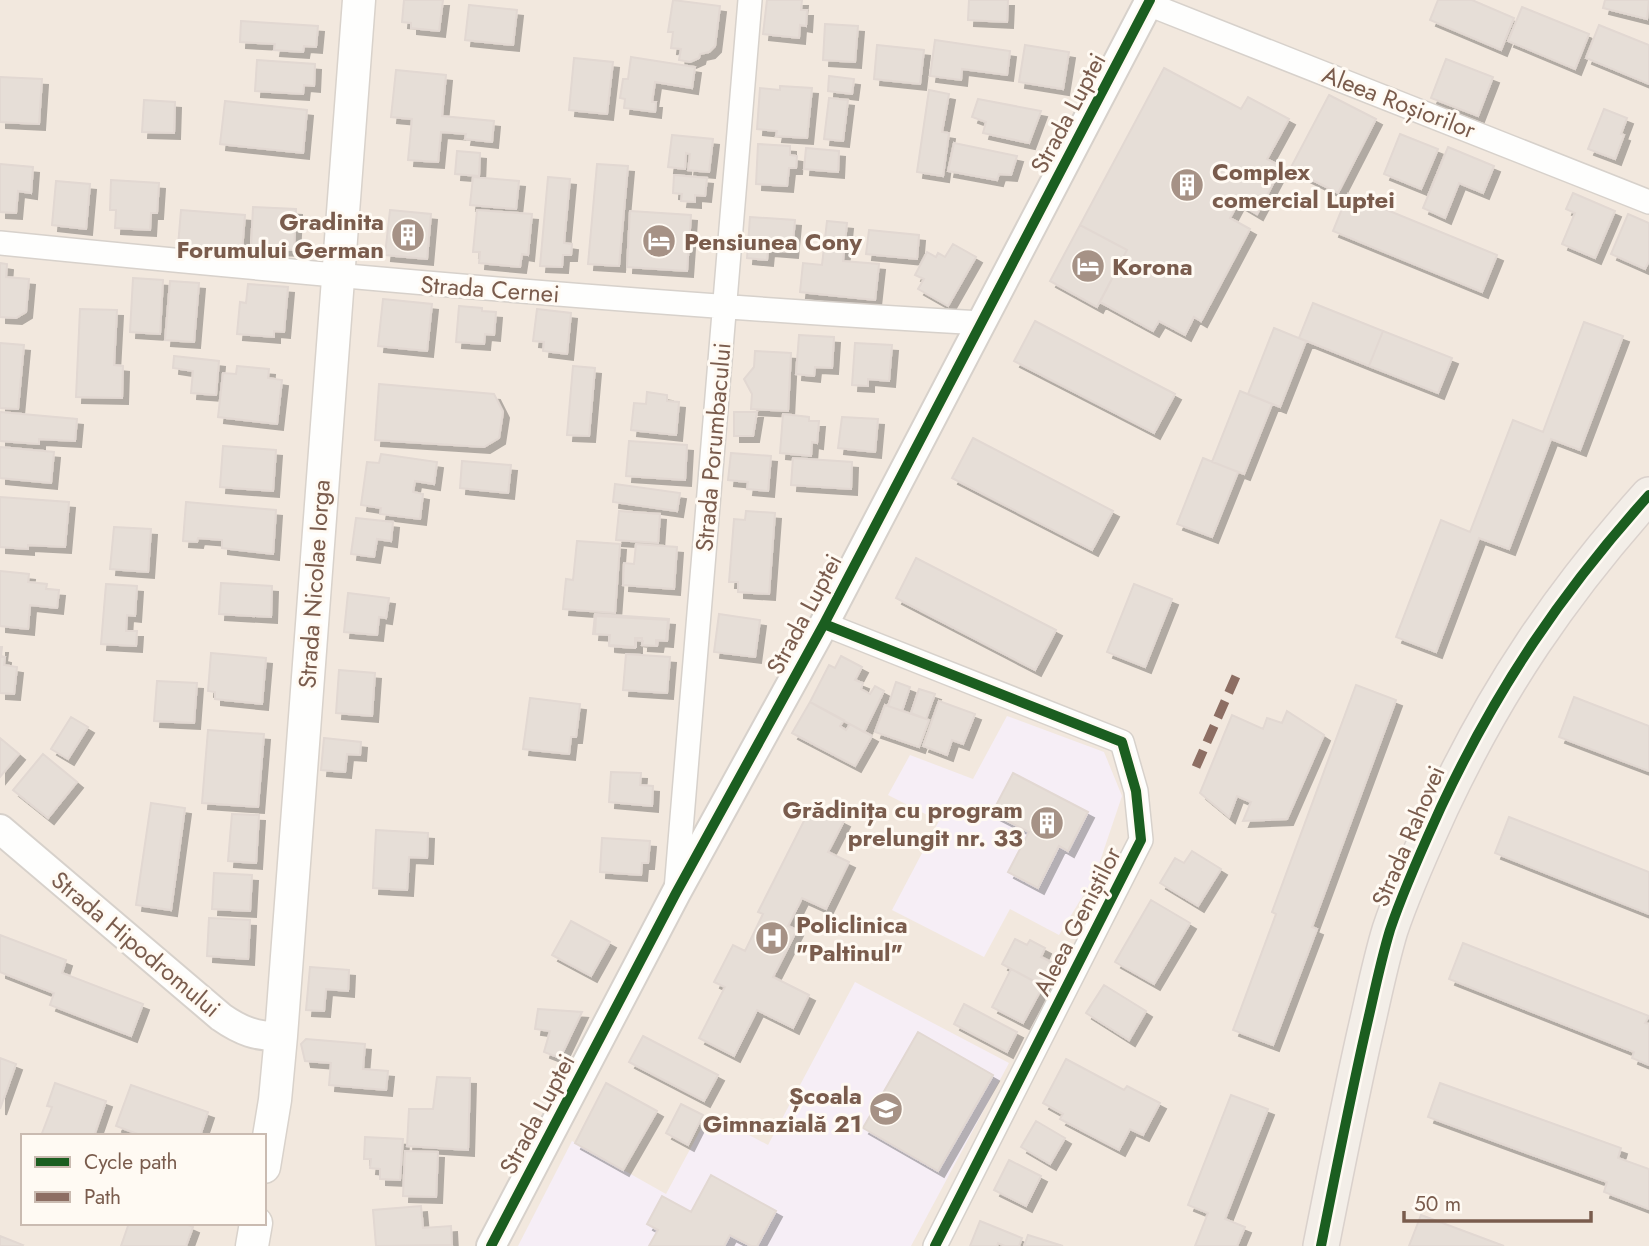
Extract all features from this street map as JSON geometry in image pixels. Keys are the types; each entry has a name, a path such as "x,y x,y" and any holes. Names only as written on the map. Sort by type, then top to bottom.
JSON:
{"main road":[{"name":"Strada Nicolae Iorga","path":"266,1155 281,1036 359,0"},
{"name":"Strada Rahovei","path":"1321,1246 1370,1009 1390,930 1419,856 1471,745 1527,650 1607,542 1649,495"},
{"path":"252,1246 256,1225"}],"street":[{"name":"Strada Porumbacului","path":"676,893 750,0"},
{"name":"Aleea Roșiorilor","path":"1149,2 1649,202"},
{"name":"Strada Luptei","path":"491,1246 676,893 824,624 1149,2"},
{"name":"Strada Cernei","path":"0,243 337,277 724,307 982,323"},
{"name":"Aleea Geniștilor","path":"824,624 1122,741 1136,791 1141,840 934,1246"},
{"name":"Strada Hipodromului","path":"0,829 221,1017 257,1036 281,1036"}],"shaded area":[{"path":"0,0 1649,0 1649,1246 0,1246"},
{"path":"1007,716 1104,752 1122,796 1095,876 1059,935 1010,909 984,957 892,910 939,821 888,795 910,755 973,779"},
{"name":"Școala Gimnazială 21","path":"855,982 1009,1063 911,1246 518,1246 572,1141 666,1194 709,1114 768,1145"}],"building":[{"path":"404,0 443,0 439,31 411,28 411,23 402,22"},
{"path":"673,0 720,6 715,46 690,62 679,60 681,49 671,48 673,32 668,32"},
{"path":"767,0 802,0 801,10 807,10 806,26 800,25 799,38 763,34"},
{"path":"969,0 1008,0 1007,22 968,20"},
{"path":"1438,0 1472,0 1514,18 1501,50 1430,20"},
{"path":"1605,0 1649,0 1647,19 1603,8"},
{"path":"469,5 517,10 513,45 465,40"},
{"path":"1522,7 1589,34 1575,69 1508,41"},
{"path":"241,21 318,26 316,47 304,46 303,52 274,50 275,44 240,42"},
{"path":"825,24 858,26 855,62 823,60"},
{"path":"1599,25 1649,45 1649,84 1586,58"},
{"path":"935,40 1010,51 1007,75 962,69 961,80 930,76"},
{"path":"877,45 924,50 920,84 874,79"},
{"path":"1025,45 1069,52 1063,89 1019,82"},
{"path":"631,57 695,67 692,88 655,82 652,102 656,102 655,112 624,108 625,99 620,98 623,79 628,79"},
{"path":"574,58 613,62 607,114 569,110"},
{"path":"1446,59 1493,77 1478,116 1431,98"},
{"path":"257,60 315,64 314,86 304,85 303,94 255,91"},
{"name":"Complex comercial Luptei","path":"1164,68 1241,109 1248,97 1289,119 1267,159 1282,167 1257,214 1238,203 1230,218 1250,229 1201,321 1194,317 1185,335 1159,321 1153,331 1100,302 1127,250 1080,225"},
{"path":"396,70 446,75 442,116 494,121 492,142 465,139 466,134 441,132 438,162 408,160 412,119 391,117"},
{"path":"829,76 854,79 852,94 828,91"},
{"path":"0,77 42,79 39,124 0,122"},
{"path":"780,86 812,88 807,138 776,136 777,131 757,129 760,88 780,90"},
{"path":"929,90 949,94 942,132 949,133 943,176 917,172"},
{"path":"1329,95 1376,119 1338,193 1290,169"},
{"path":"829,98 848,100 843,141 824,139"},
{"path":"978,99 1041,111 1029,143 983,133 986,122 972,117"},
{"path":"144,100 175,102 174,133 142,132"},
{"path":"225,101 307,110 303,153 220,144"},
{"path":"1604,109 1627,118 1615,159 1588,149"},
{"path":"1400,134 1438,149 1421,189 1384,174"},
{"path":"672,135 713,139 709,172 688,170 690,154 686,153 685,169 668,167"},
{"path":"954,143 1017,156 1011,175 999,174 997,180 948,171"},
{"path":"758,144 790,146 790,155 797,156 796,168 789,168 787,186 756,184"},
{"path":"1448,147 1494,166 1483,193 1459,183 1445,218 1423,208"},
{"path":"806,148 839,151 838,172 804,169"},
{"path":"457,151 480,153 479,176 455,174"},
{"path":"0,164 33,167 31,193 18,191 16,213 0,212"},
{"path":"597,164 628,166 619,266 588,264"},
{"path":"674,175 707,178 705,196 695,195 695,202 681,201 682,194 673,193"},
{"path":"473,177 519,181 516,209 470,205"},
{"path":"548,177 570,179 564,243 572,244 571,255 563,255 562,267 540,266"},
{"path":"111,180 159,183 157,213 151,213 150,230 115,228 116,210 110,210"},
{"path":"56,181 90,184 86,229 52,225"},
{"path":"1573,193 1615,211 1595,258 1562,244 1575,213 1566,209"},
{"path":"1348,194 1497,255 1482,292 1333,231"},
{"path":"253,207 296,209 294,250 251,248"},
{"path":"181,210 245,215 242,251 178,246"},
{"name":"Gradinita Forumului German","path":"390,210 431,214 427,259 385,255"},
{"path":"477,210 532,214 528,255 522,254 520,267 479,263 480,252 473,252"},
{"name":"Pensiunea Cony","path":"630,211 691,215 687,271 627,267"},
{"path":"1628,214 1649,223 1649,261 1645,269 1611,254"},
{"path":"750,217 795,220 792,252 768,250 767,260 747,258"},
{"path":"827,221 847,223 843,261 879,264 875,300 800,292 803,263 822,265"},
{"name":"Korona","path":"1080,225 1127,250 1097,307 1050,281"},
{"path":"869,230 919,235 917,259 866,254"},
{"path":"953,244 976,257 948,306 918,289 924,279 915,275 927,252 936,257 938,253 945,257"},
{"path":"0,263 7,264 6,277 29,279 26,312 16,318 0,317"},
{"path":"133,278 163,280 160,334 130,332"},
{"path":"170,281 199,283 194,342 165,340"},
{"path":"248,284 288,287 284,332 274,331 274,337 237,334 240,302 246,303"},
{"path":"383,299 432,304 427,351 378,346"},
{"path":"1313,303 1383,331 1369,366 1299,338"},
{"path":"459,306 496,312 494,335 485,334 484,344 456,342"},
{"path":"80,309 117,310 114,365 123,366 122,398 76,397"},
{"path":"537,309 571,313 567,354 543,351 544,342 533,341"},
{"path":"1035,321 1175,394 1154,433 1014,361"},
{"path":"1584,322 1623,336 1580,450 1551,439 1509,549 1479,538 1436,652 1396,637 1441,520 1470,532 1513,420 1543,432"},
{"path":"1274,328 1306,341 1280,407 1248,394"},
{"path":"1383,331 1452,358 1438,393 1369,366"},
{"path":"799,335 834,337 832,368 815,367 814,376 796,374"},
{"path":"0,343 24,345 18,409 0,408"},
{"path":"855,343 892,345 889,381 868,379 868,386 852,385"},
{"path":"755,351 791,353 788,411 751,409 752,394 744,379 754,367"},
{"path":"174,356 219,361 216,395 191,393 193,371 173,368"},
{"path":"237,366 269,369 268,378 282,380 277,424 218,417 223,373 236,374"},
{"path":"573,366 595,368 589,436 567,435"},
{"path":"379,384 494,394 503,412 499,438 484,447 375,440"},
{"path":"1240,391 1272,404 1244,474 1212,462"},
{"path":"647,392 667,395 667,401 679,402 676,435 631,430 634,403 646,404"},
{"path":"0,412 77,419 75,441 39,439 39,444 0,441"},
{"path":"734,412 757,412 753,436 734,436"},
{"path":"783,414 819,421 817,443 812,442 811,456 780,453"},
{"path":"842,417 878,419 875,452 838,448"},
{"path":"973,438 1113,511 1092,550 952,478"},
{"path":"629,441 687,445 685,480 626,476"},
{"path":"223,446 276,450 273,491 220,487"},
{"path":"0,447 54,452 51,483 0,478"},
{"path":"731,453 771,456 768,491 747,489 748,482 728,480"},
{"path":"381,454 437,462 434,484 415,481 413,492 423,494 420,519 380,514 381,508 361,505 367,462 379,463"},
{"path":"793,458 852,462 851,489 791,485"},
{"path":"1203,458 1238,472 1212,537 1177,524"},
{"path":"462,461 511,465 508,493 460,488"},
{"path":"615,484 680,493 677,511 613,502"},
{"path":"0,497 69,502 65,547 0,547"},
{"path":"186,502 276,510 273,554 222,548 222,540 198,538 197,542 183,541"},
{"path":"619,511 660,514 658,543 616,540"},
{"path":"746,511 775,513 769,594 738,592 738,582 729,582 734,519 745,520"},
{"path":"356,518 393,522 391,541 377,539 374,557 351,554"},
{"path":"114,527 151,529 148,572 110,569"},
{"path":"577,541 620,544 615,613 563,609 566,579 573,580"},
{"path":"636,544 677,547 674,589 623,585 624,563 634,564"},
{"path":"916,558 1056,630 1035,670 896,598"},
{"path":"0,571 29,574 28,582 47,584 46,589 59,590 57,608 30,605 28,629 0,626"},
{"path":"221,583 272,586 271,617 219,614"},
{"path":"106,584 137,586 135,616 127,615 126,631 137,631 136,646 101,644"},
{"path":"1134,584 1172,599 1145,667 1107,652"},
{"path":"348,593 389,598 386,618 379,617 377,635 344,632"},
{"path":"595,614 669,619 667,641 658,640 657,646 642,645 643,641 636,640 636,647 609,645 610,635 593,634"},
{"path":"719,614 760,620 755,657 714,652"},
{"path":"596,616 668,620 666,641 656,640 656,646 642,645 642,638 635,638 635,648 609,646 609,635 595,634"},
{"path":"0,647 1,656 5,657 4,665 17,667 14,694 0,693"},
{"path":"211,653 266,658 262,704 215,699 215,692 208,691"},
{"path":"626,654 670,657 667,693 623,690"},
{"path":"841,656 862,667 855,680 863,683 861,689 870,694 875,686 884,691 864,732 810,702 829,665 835,668"},
{"path":"339,670 375,673 372,716 336,713"},
{"path":"157,681 197,683 194,723 154,721"},
{"path":"896,682 910,687 902,711 888,706"},
{"path":"1356,685 1396,700 1312,927 1317,929 1273,1045 1233,1030 1276,914 1272,912"},
{"path":"919,689 935,694 926,719 911,713"},
{"path":"1574,697 1649,726 1649,771 1559,737"},
{"path":"530,698 580,704 576,737 571,737 569,754 523,749"},
{"path":"939,701 975,714 963,744 952,740 947,755 923,746"},
{"path":"810,702 844,720 840,726 846,730 850,724 872,736 855,766 792,733"},
{"path":"885,705 929,720 919,747 875,732"},
{"path":"1287,711 1324,735 1287,819 1243,821 1251,802 1237,796 1229,817 1200,793 1232,715 1263,729 1267,718 1282,723"},
{"path":"71,717 88,727 68,759 51,749"},
{"path":"208,730 264,734 258,807 202,803"},
{"path":"0,738 19,754 0,777"},
{"path":"324,738 361,742 360,755 347,754 345,772 321,770"},
{"path":"43,754 77,782 48,818 13,790"},
{"path":"611,772 641,773 640,785 653,786 652,806 609,802"},
{"name":"Grădinița cu program prelungit nr. 33","path":"1013,773 1088,812 1068,851 1059,846 1038,888 1008,872 1029,832 992,813"},
{"path":"151,803 185,808 171,910 136,905"},
{"name":"Policlinica \"Paltinul\"","path":"812,805 844,821 828,852 849,862 826,909 802,898 788,926 797,930 773,977 809,995 793,1028 757,1010 734,1056 699,1038 725,987 714,982 733,945 745,951 763,914 758,912"},
{"path":"232,814 259,815 256,863 228,861"},
{"path":"1509,817 1649,872 1649,914 1495,853"},
{"path":"376,830 428,833 427,858 409,857 407,890 373,888"},
{"path":"602,838 650,841 648,863 642,863 641,875 600,872"},
{"path":"1192,851 1221,869 1198,906 1160,883 1175,858 1184,863"},
{"path":"214,873 252,875 250,911 212,909"},
{"path":"1151,900 1190,923 1154,984 1115,962"},
{"path":"209,918 250,920 248,959 207,956"},
{"path":"571,921 610,942 591,976 552,955"},
{"path":"0,935 66,960 62,973 143,1004 131,1036 50,1005 54,993 0,972"},
{"path":"1015,939 1027,945 1030,940 1045,948 1041,957 1055,964 1043,986 1002,964"},
{"path":"1463,943 1649,1016 1645,1023 1649,1024 1649,1065 1632,1058 1634,1052 1449,979"},
{"path":"310,967 349,970 348,991 326,989 324,1011 306,1010"},
{"path":"1011,969 1043,986 1023,1023 992,1007"},
{"path":"1104,985 1146,1011 1129,1040 1086,1013"},
{"path":"964,1004 1017,1032 1007,1052 954,1024"},
{"path":"538,1009 582,1012 560,1058 544,1052 550,1031 535,1029"},
{"path":"918,1032 993,1075 938,1171 863,1128"},
{"path":"643,1036 718,1075 704,1101 629,1062"},
{"path":"306,1039 365,1044 363,1069 388,1071 386,1090 329,1085 331,1063 305,1061 301,1044"},
{"path":"0,1058 16,1064 0,1109"},
{"path":"1066,1059 1124,1090 1127,1086 1160,1103 1143,1135 1130,1129 1119,1150 1060,1119 1063,1114 1043,1103"},
{"path":"437,1077 470,1078 468,1150 407,1146 409,1109 433,1109"},
{"path":"55,1083 106,1101 95,1134 42,1134 52,1107 47,1106"},
{"path":"606,1083 657,1111 623,1170 575,1143"},
{"path":"1440,1083 1621,1148 1618,1158 1649,1169 1649,1209 1604,1192 1607,1182 1428,1117"},
{"path":"131,1085 208,1112 201,1134 138,1134 116,1126"},
{"path":"1231,1095 1268,1109 1225,1219 1245,1227 1237,1246 1195,1246 1208,1213 1188,1205"},
{"path":"681,1104 703,1115 688,1145 666,1133"},
{"path":"1036,1121 1065,1138 1050,1164 1021,1147"},
{"path":"365,1137 403,1139 400,1180 380,1179 380,1169 370,1168 371,1159 364,1159"},
{"path":"405,1151 438,1152 436,1197 403,1196"},
{"path":"1009,1160 1041,1176 1026,1206 994,1190"},
{"name":"Școala Gimnazială 21","path":"711,1175 776,1211 757,1246 751,1246 730,1235 724,1246 649,1246 658,1230 647,1224 662,1196 691,1212"},
{"path":"421,1206 423,1228 451,1226 452,1245 376,1246 373,1210"},
{"path":"1421,1215 1504,1246 1409,1246"},
{"path":"980,1221 1022,1238 1019,1246 998,1243 997,1246 970,1246"},
{"path":"128,1225 193,1227 186,1246 121,1246"},
{"path":"1028,1235 1063,1246 1024,1246"},
{"path":"0,1236 23,1245 0,1246"}],"marked path":[{"path":"1196,767 1237,674"}],"cycle path":[{"path":"491,1246 676,893 824,624 1150,0"},
{"path":"1321,1246 1383,955 1395,914 1421,852 1462,763 1508,682 1559,605 1649,495"},
{"path":"824,624 1122,742 1136,791 1141,840 935,1246"}],"place":[{"name":"Complex comercial Luptei","path":"1187,185"},
{"name":"Gradinita Forumului German","path":"408,235"},
{"name":"Pensiunea Cony","path":"659,241"},
{"name":"Korona","path":"1088,266"},
{"name":"Grădinița cu program prelungit nr. 33","path":"1047,823"},
{"name":"Policlinica \"Paltinul\"","path":"772,938"},
{"name":"Școala Gimnazială 21","path":"886,1109"}]}
